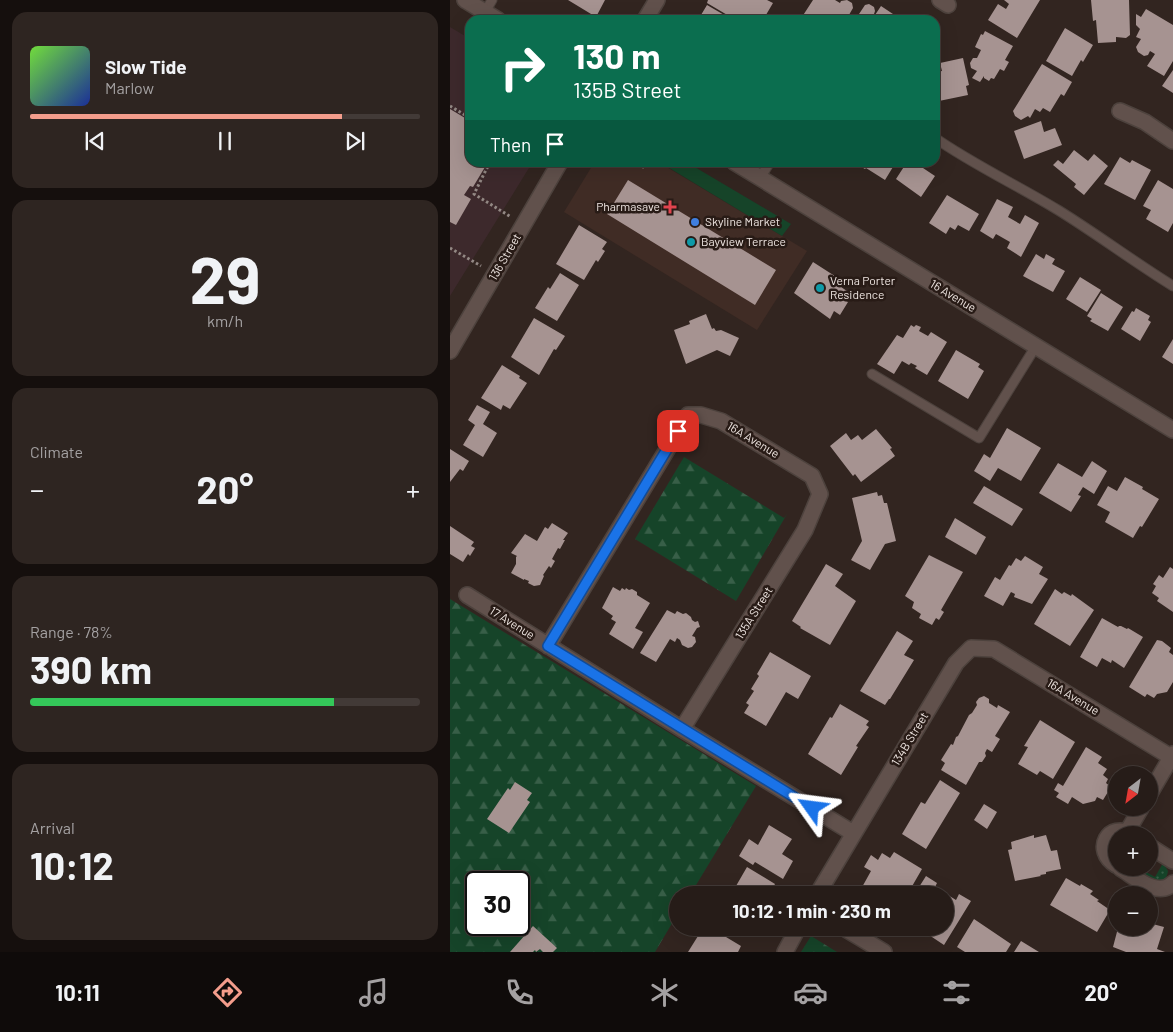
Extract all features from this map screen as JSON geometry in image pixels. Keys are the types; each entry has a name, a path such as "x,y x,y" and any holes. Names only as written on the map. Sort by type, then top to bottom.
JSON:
{"street":[{"path":"465,0 488,6"},
{"path":"648,15 657,0"},
{"path":"1120,111 1144,122 1173,141"},
{"name":"136 Street","path":"450,352 557,167"},
{"name":"16 Avenue","path":"742,167 1173,430"},
{"name":"16A Avenue","path":"548,646 688,415 701,415 721,421 812,476 820,494"},
{"name":"135A Street","path":"682,729 805,530 820,494"},
{"name":"17 Avenue","path":"467,595 682,729 854,833"},
{"name":"16A Avenue","path":"971,648 994,649 1172,756"},
{"name":"134B Street","path":"854,833 956,663 971,648"},
{"path":"1158,780 1172,756"},
{"path":"822,886 854,833"},
{"path":"1108,838 1105,841 1104,853 1108,859"},
{"path":"1158,852 1173,861"},
{"path":"1133,876 1155,889 1166,889 1173,883"},
{"path":"785,952 794,936"},
{"path":"857,936 884,952"}],"lane":[{"path":"940,142 965,159 1023,189 1059,211 1173,286"},
{"path":"760,178 767,167"},
{"path":"872,374 980,438 1036,346"}],"path":[{"path":"450,106 465,115"},
{"path":"488,167 474,194 511,217"},
{"path":"450,248 482,266"}],"shaded area":[{"path":"450,27 465,36 465,167 530,167 450,296"},
{"path":"592,167 667,167 807,251 757,330 564,212"}],"green space":[{"path":"668,167 695,167 791,224 782,236"},
{"path":"684,457 784,518 787,514 736,601 635,539"},
{"path":"450,599 756,786 695,886 669,886 669,928 655,952 450,952"},
{"path":"1163,863 1168,871 1163,880 1158,881 1146,876 1158,876 1158,872"},
{"path":"811,936 837,952 801,952"}],"building":[{"path":"568,0 605,0 597,15 593,15"},
{"path":"708,0 767,0 773,3 766,15 727,15 707,3"},
{"path":"813,0 835,0 840,3 847,0 852,3 853,8 849,15 803,15"},
{"path":"1004,0 1040,0 1017,38 988,20 998,4 1006,9 1009,4"},
{"path":"1091,0 1129,0 1130,35 1126,38 1116,37 1116,42 1098,43 1096,20 1093,21"},
{"path":"869,4 874,7 875,15 858,15 865,5"},
{"path":"707,5 724,15 701,15"},
{"path":"881,6 894,15 875,15"},
{"path":"1146,9 1173,25 1173,61 1164,76 1147,66 1155,54 1150,51 1148,55 1144,56 1138,52 1136,47 1141,39 1136,37 1140,29 1136,25 1136,14 1141,17"},
{"path":"1065,28 1093,45 1083,62 1081,60 1072,76 1046,61"},
{"path":"985,31 1013,46 1005,60 1009,62 1004,71 1000,69 994,79 991,78 989,81 984,76 980,82 972,78 977,71 971,68 970,63 973,58 977,58 981,50 975,47 981,34 983,35"},
{"path":"963,58 969,85 966,86 968,95 940,101 940,71 942,71 940,63"},
{"path":"1042,64 1072,82 1064,96 1061,94 1050,112 1043,108 1040,112 1035,109 1030,118 1028,116 1021,120 1015,116 1013,111"},
{"path":"1173,70 1173,93 1162,86"},
{"path":"450,109 465,118 465,167 485,167 473,187 470,186 464,195 471,199 456,225 450,222"},
{"path":"1041,121 1044,132 1055,128 1062,145 1024,159 1014,131"},
{"path":"1074,150 1088,161 1094,154 1108,166 1084,195 1074,187 1076,184 1053,165 1058,160 1063,164"},
{"path":"1120,157 1130,163 1132,160 1151,170 1135,200 1104,184"},
{"path":"862,167 893,167 885,180"},
{"path":"904,167 922,167 935,176 921,197 896,179"},
{"name":"Bayview Terrace","path":"628,180 776,270 755,305 607,214"},
{"path":"1158,180 1173,189 1173,223 1168,232 1146,219 1151,210 1143,206"},
{"path":"947,195 979,214 969,231 958,225 955,230 950,227 946,234 929,223"},
{"path":"997,199 1013,207 1008,217 1020,224 1025,215 1039,223 1021,257 1007,248 1010,242 996,234 993,239 980,231"},
{"path":"579,225 607,242 602,249 605,251 598,262 596,260 584,280 556,264"},
{"path":"1036,254 1044,259 1046,254 1055,259 1052,264 1065,271 1053,292 1023,276"},
{"name":"Verna Porter Residence","path":"813,262 841,280 838,285 847,291 842,299 848,302 840,315 834,311 830,319 794,293"},
{"path":"560,273 579,285 557,321 535,308 548,287 550,289"},
{"path":"1080,277 1101,290 1087,312 1066,299"},
{"path":"1101,293 1123,307 1108,331 1090,321 1092,319 1087,316"},
{"path":"1136,308 1150,316 1148,320 1151,322 1140,341 1121,329 1132,311 1134,312"},
{"path":"706,314 712,329 714,328 716,331 721,330 739,338 730,356 717,350 686,364 674,330 690,324 689,321"},
{"path":"534,318 565,336 556,350 554,349 539,375 511,357"},
{"path":"911,325 921,327 919,331 928,336 931,332 947,342 927,375 915,368 917,366 911,363 909,365 902,361 894,374 877,364 897,335 903,338"},
{"path":"1173,339 1173,364 1162,357"},
{"path":"956,350 980,364 978,367 984,371 968,399 938,381"},
{"path":"502,365 520,376 519,378 527,383 510,409 503,405 501,410 481,398"},
{"path":"477,405 490,412 483,424 497,433 483,457 463,445 475,425 468,420"},
{"path":"1007,428 1041,448 1021,481 998,468 990,481 974,471 984,454 990,458"},
{"path":"876,429 892,448 890,449 895,456 861,482 855,474 853,476 830,446 846,433 851,440 858,435 862,440"},
{"path":"450,449 469,461 463,471 460,469 450,482"},
{"path":"1092,461 1107,471 1094,494 1083,487 1078,495 1081,496 1071,512 1039,493 1058,463 1082,477"},
{"path":"1125,477 1159,499 1133,538 1105,522 1110,512 1097,505 1108,486 1117,491"},
{"path":"984,486 1023,509 1012,526 973,503"},
{"path":"877,492 878,496 882,495 884,503 887,503 896,541 885,544 870,570 851,560 862,541 852,498"},
{"path":"955,518 986,537 976,555 945,537"},
{"path":"552,523 568,533 560,549 558,548 552,559 555,561 551,568 549,566 543,575 540,585 534,586 528,583 529,581 511,573 516,564 517,556 511,553 525,534 537,541 545,527 548,529"},
{"path":"450,526 474,542 471,546 475,548 463,562 450,554"},
{"path":"929,555 963,572 941,610 944,612 939,620 936,618 932,625 919,618 921,614 912,608 914,602 905,596"},
{"path":"1025,556 1043,567 1039,574 1048,579 1032,604 1014,597 1015,594 1011,592 1003,606 984,596 995,577 1000,580 1009,565 1011,566 1016,558 1021,561"},
{"path":"826,564 843,574 835,586 856,601 830,645 800,628 792,621"},
{"path":"1170,567 1173,569 1173,612 1157,601 1159,598 1152,593 1156,586 1153,584 1159,575 1163,578"},
{"path":"613,587 620,591 622,588 625,590 626,588 632,589 637,592 637,595 650,603 635,628 643,632 633,649 609,634 616,622 611,619 613,616 602,608"},
{"path":"1055,589 1062,594 1064,592 1071,596 1072,594 1094,610 1070,646 1034,624"},
{"path":"667,610 675,614 677,611 683,614 686,613 695,622 698,621 700,627 697,628 692,636 695,637 696,642 692,647 688,648 682,645 677,638 675,642 670,639 656,662 640,653"},
{"path":"1102,618 1118,627 1128,628 1143,637 1124,668 1112,660 1111,663 1102,658 1097,667 1080,657"},
{"path":"897,631 913,641 904,655 914,660 885,705 860,691"},
{"path":"1157,640 1162,641 1171,648 1169,652 1173,655 1173,682 1167,692 1157,694 1154,698 1147,694 1145,697 1129,687"},
{"path":"770,652 811,676 798,699 786,692 766,726 744,713 749,705 746,703 754,691 751,689 759,676 757,674"},
{"path":"984,696 989,699 989,703 997,708 998,705 1010,712 995,736 1000,739 992,752 987,749 986,756 982,762 979,762 966,785 941,770 945,763 941,760 951,744 953,745 969,715 977,705 976,702"},
{"path":"840,704 869,721 866,725 869,727 856,746 858,747 841,775 808,754"},
{"path":"1040,720 1075,742 1053,779 1040,771 1037,775 1018,764 1028,747 1024,746"},
{"path":"1086,747 1102,757 1098,763 1107,769 1103,775 1108,779 1106,783 1108,785 1108,792 1103,800 1097,797 1095,801 1083,804 1072,797 1068,804 1056,797 1059,793 1054,790 1058,783 1063,786"},
{"path":"940,780 960,793 926,849 902,834 921,802 925,804"},
{"path":"515,782 532,793 527,800 530,802 509,833 487,819 508,788 510,790"},
{"path":"984,804 997,812 987,829 974,820"},
{"path":"769,825 792,839 782,854 793,861 783,879 755,862 753,865 739,856 749,839 758,845"},
{"path":"1034,835 1034,838 1046,835 1051,851 1057,850 1061,869 1046,872 1046,874 1041,876 1015,881 1008,850 1012,849 1011,842"},
{"path":"894,852 922,869 912,886 863,886 871,871 864,867 871,855 878,860 882,853 890,858"},
{"path":"747,867 775,884 774,886 736,886"},
{"path":"926,876 937,883 936,886 920,886"},
{"path":"1066,878 1093,891 1090,894 1108,909 1108,913 1097,932 1050,905"},
{"path":"959,894 971,901 954,929 954,899 956,900"},
{"path":"974,919 1011,944 1006,952 965,952 957,947"},
{"path":"1158,925 1164,927 1157,949 1165,952 1126,952 1113,947 1116,936 1158,936"},
{"path":"533,926 557,948 553,952 543,952 540,949 536,952 535,950 533,952 510,952 524,936 530,936 530,929"},
{"path":"698,936 724,936 741,946 738,952 688,952"},
{"path":"930,936 950,936 944,945"},
{"path":"1021,941 1039,952 1014,952"}],"place":[{"name":"Pharmasave","path":"670,207"},
{"name":"Skyline Market","path":"695,222"},
{"name":"Bayview Terrace","path":"691,242"},
{"name":"Verna Porter Residence","path":"820,288"}],"route":[{"path":"678,431 548,646 812,808"}]}
